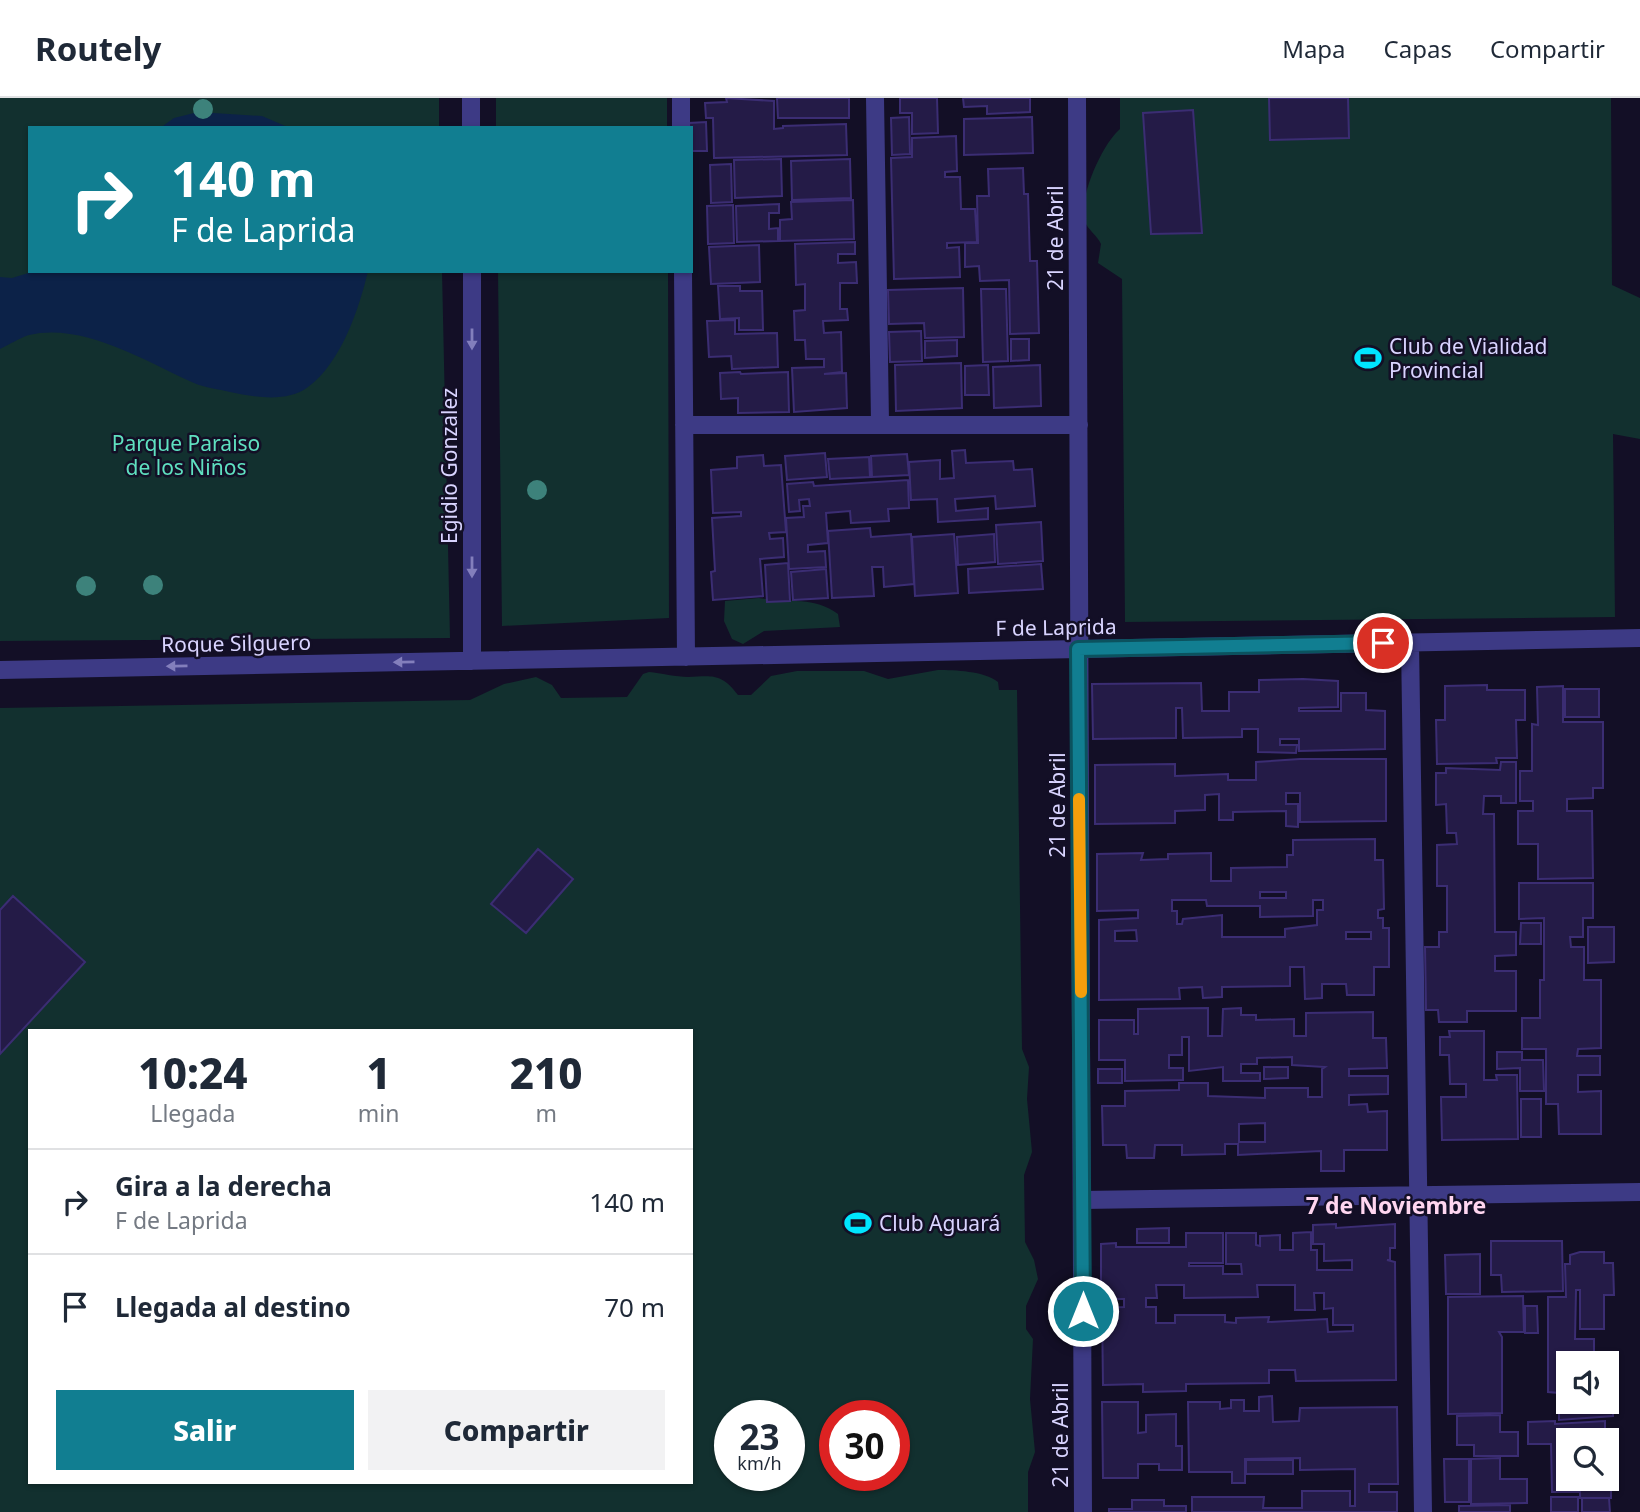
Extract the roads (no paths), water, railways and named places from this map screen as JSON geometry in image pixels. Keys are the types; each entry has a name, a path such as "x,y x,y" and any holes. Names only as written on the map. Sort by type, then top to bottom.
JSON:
{"street":[{"path":"471,98 471,126"},
{"path":"681,98 681,126"},
{"path":"875,98 880,422"},
{"name":"21 de Abril","path":"1077,98 1083,1512"},
{"name":"Egidio Gonzalez","path":"472,273 472,661"},
{"path":"683,273 685,657"},
{"path":"684,425 880,422 1079,425"},
{"name":"F de Laprida","path":"472,661 1640,638"},
{"path":"1410,643 1423,1512"},
{"name":"Roque Silguero","path":"0,670 472,661"},
{"path":"1082,1200 1640,1192"}],"water":[{"path":"198,112 262,116 285,126 163,126 174,118"},
{"path":"28,273 367,273 354,318 330,364 308,387 280,397 239,394 198,385 114,346 71,334 50,332 29,335 0,349 0,277 12,278"}],"place":[{"name":"Club de Vialidad Provincial","path":"1368,358"},
{"name":"Club Aguará","path":"858,1223"}],"district":[{"name":"7 de Noviembre","path":"1396,1205"}],"park label":[{"name":"Parque Paraiso de los Niños","path":"186,455"}]}
